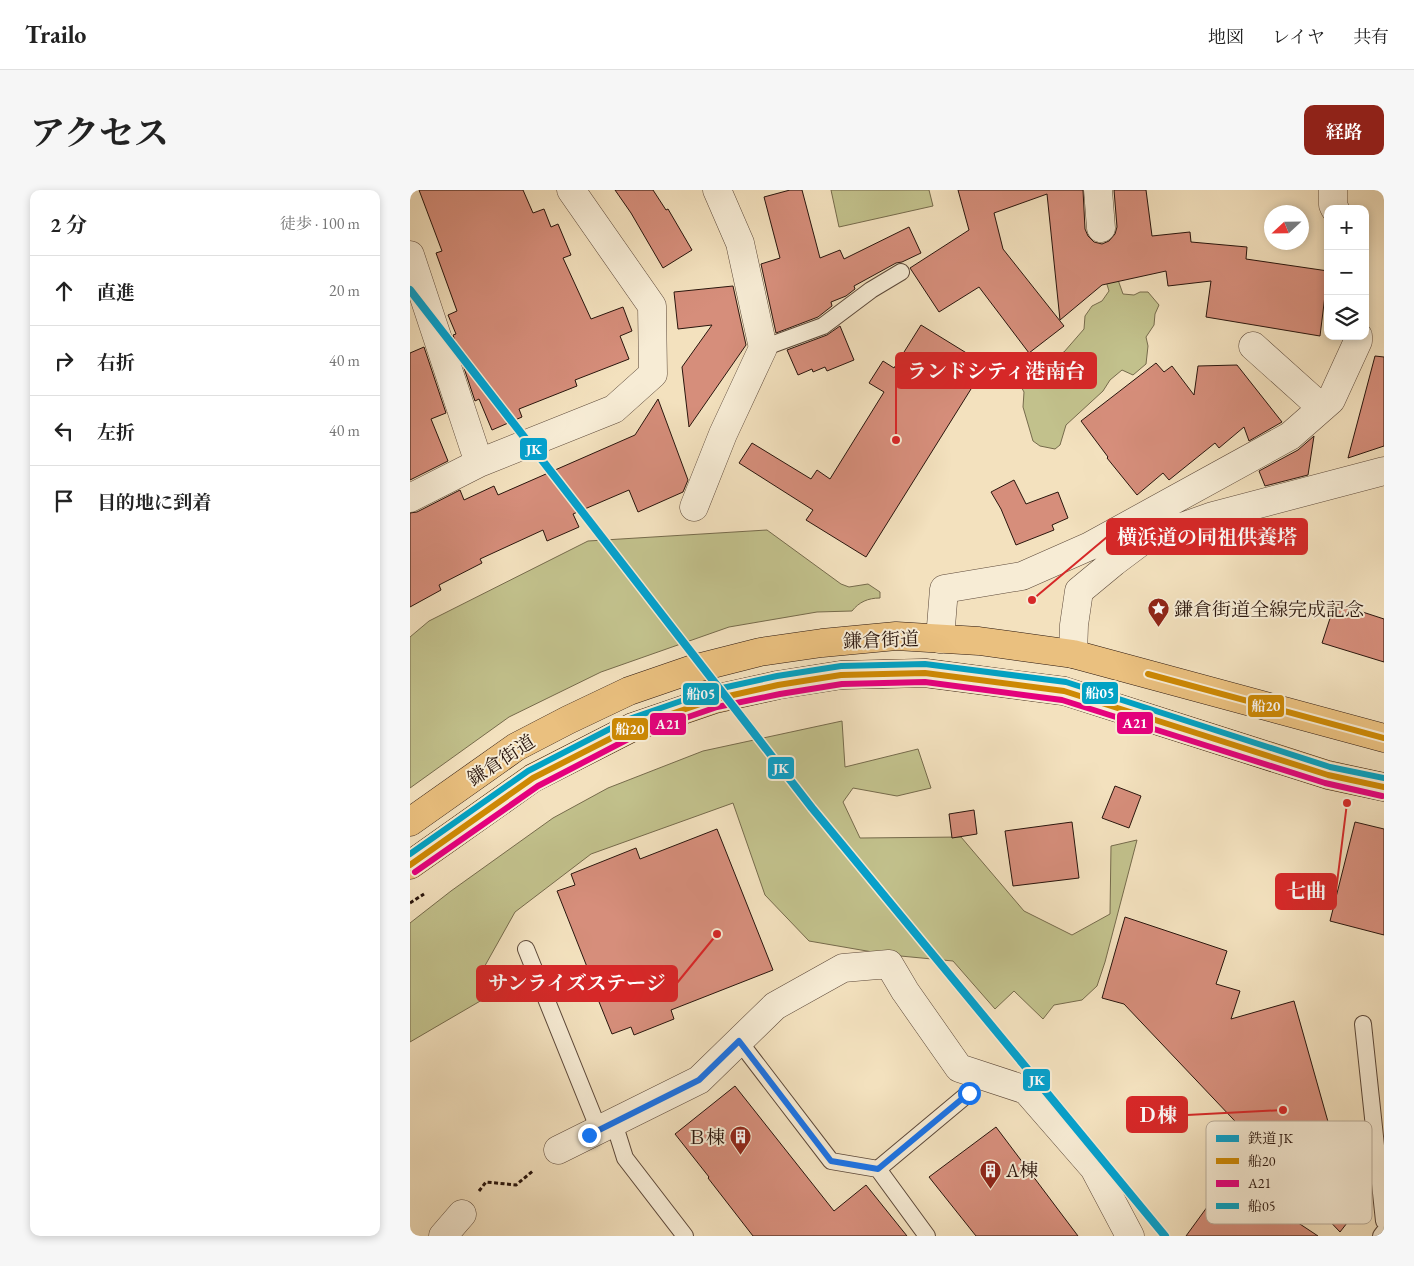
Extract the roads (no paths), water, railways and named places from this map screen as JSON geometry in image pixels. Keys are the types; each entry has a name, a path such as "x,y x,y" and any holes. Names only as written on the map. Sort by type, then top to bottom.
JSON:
{"main road":[{"name":"鎌倉街道","path":"410,822 516,747 629,691 693,669 760,652 822,643 896,636 979,641 1073,654 1384,738"},
{"name":"鎌倉街道","path":"410,865 533,778 633,727 715,699 778,685 841,675 925,673 1064,691 1328,775 1384,787"}],"street":[{"path":"410,498 479,463 614,410 653,374 652,306 571,190"},
{"path":"694,507 723,434 763,348 740,243 717,190"},
{"path":"1098,190 1101,228"},
{"path":"1333,190 1333,205"},
{"path":"410,255 479,463"},
{"path":"940,638 944,589 1022,576 1090,546 1290,436 1331,400 1358,340"},
{"path":"1253,346 1322,408"},
{"path":"1073,654 1074,625 1079,591 1142,541 1213,516 1384,471"},
{"path":"1090,546 1114,562"},
{"path":"558,1150 699,1080 775,1006 843,968 889,964 905,991 959,1068 1026,1090 1094,1168 1130,1236"},
{"path":"443,1236 462,1214"}],"lane":[{"path":"763,348 823,326 871,290 901,272"},
{"path":"526,949 606,1126 625,1158 685,1236"},
{"path":"1363,1024 1384,1221"},
{"path":"739,1041 831,1161 878,1169 927,1236"},
{"path":"878,1169 969,1093 976,1074"},
{"path":"1381,1236 1384,1232"}],"rail line":[{"name":"JK","path":"410,290 812,808 1165,1236"}],"place":[{"name":"ランドシティ港南台","path":"896,440"},
{"name":"横浜道の同祖供養塔","path":"1032,600"},
{"name":"鎌倉街道全線完成記念","path":"1158,628"},
{"name":"七曲","path":"1347,803"},
{"name":"サンライズステージ","path":"717,934"},
{"name":"Ｄ棟","path":"1283,1110"},
{"name":"Ｂ棟","path":"741,1156"},
{"name":"A棟","path":"990,1189"}]}
